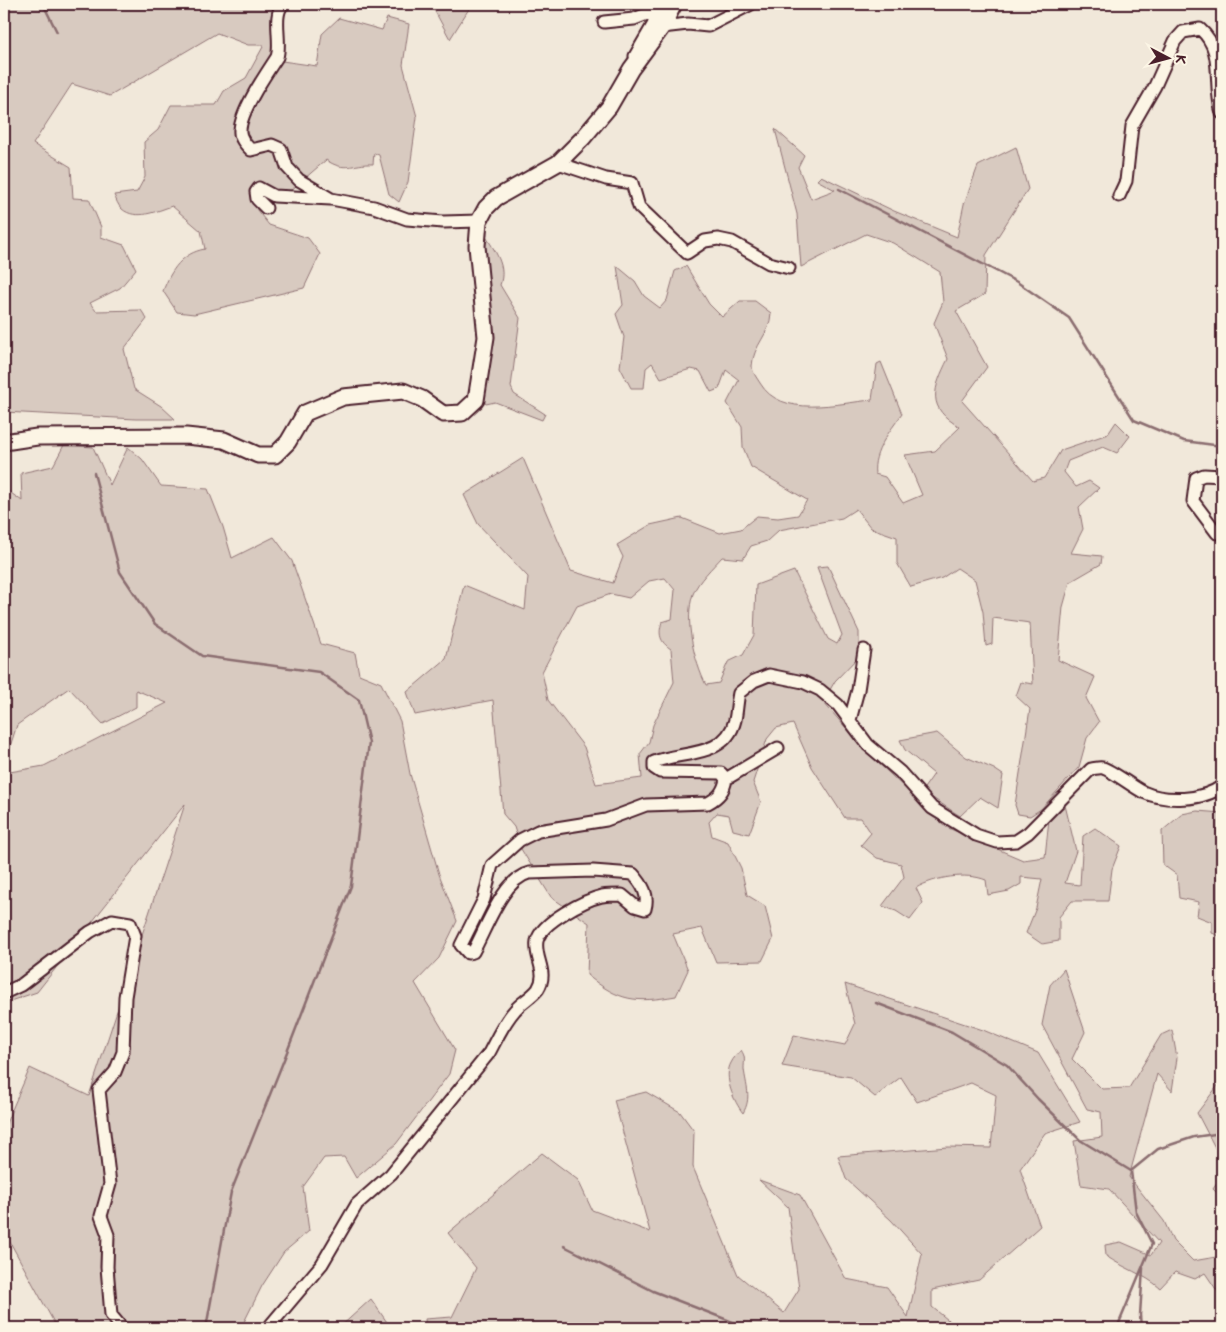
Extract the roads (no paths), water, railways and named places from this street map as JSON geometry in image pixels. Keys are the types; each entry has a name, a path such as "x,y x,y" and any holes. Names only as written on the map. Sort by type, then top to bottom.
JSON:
{"main road":[{"path":"4,442 37,437 186,436 224,440 258,455 276,455 288,442 305,413 343,397 403,391 422,399 444,414 462,413 476,400 486,337 478,246 479,221 486,208 496,198 558,163 583,138 609,106 631,69 662,27 665,6"}],"street":[{"path":"283,4 280,5 278,18 280,47 277,57 242,120 240,132 245,144 252,150 272,145 281,149 288,167 299,180 332,199"},
{"path":"662,27 688,24 708,26 751,4"},
{"path":"604,22 634,19 665,6"},
{"path":"631,69 641,43 665,6"},
{"path":"1119,196 1126,181 1132,126 1155,86 1175,41 1183,32 1200,29 1211,38 1218,58 1218,99 1222,113"},
{"path":"558,163 606,179 632,183 635,187 639,207 687,253 705,241 718,239 732,242 769,263 789,268"},
{"path":"266,208 257,199 256,192 259,188 274,196 332,199 374,207 407,219 443,222 479,221"},
{"path":"1222,476 1204,475 1196,478 1193,501 1218,533 1222,532"},
{"path":"850,720 858,690 864,650"},
{"path":"726,778 721,773 704,771 660,772 654,768 654,762 717,747 726,738 735,721 739,693 754,681 769,675 803,682 826,695 850,720 868,744 900,772 932,808 976,835 997,842 1016,841 1028,834 1091,769 1103,768 1146,793 1162,797 1192,798 1214,792 1222,786"},
{"path":"268,1328 322,1264 357,1204 391,1174 489,1053 500,1031 515,1010 538,990 543,978 543,969 537,956 538,939 548,926 588,901 604,896 622,895 635,906 645,909 647,900 642,884 633,874 593,871 529,873 519,876 507,888 472,952 468,953 462,945 484,899 492,865 520,840 538,831 606,820 646,805 708,804 724,789 726,778 778,748"},
{"path":"4,993 21,985 90,932 112,920 130,923 135,936 124,997 123,1052 115,1072 99,1090 110,1184 101,1216 108,1235 107,1267 111,1315 122,1328"}],"waterway":[{"path":"43,4 57,32"},
{"path":"839,189 1017,282 1069,318 1134,420 1184,441 1222,446"},
{"path":"94,473 120,572 155,624 202,656 319,672 359,700 369,743 351,886 231,1192 206,1328"},
{"path":"876,1003 952,1032 1007,1065 1038,1099 1080,1140 1131,1171"},
{"path":"1117,1328 1152,1244 1136,1212 1131,1171 1158,1149 1194,1137 1222,1133"},
{"path":"564,1246 653,1291 743,1326 757,1328"},
{"path":"1141,1328 1143,1268"}]}
